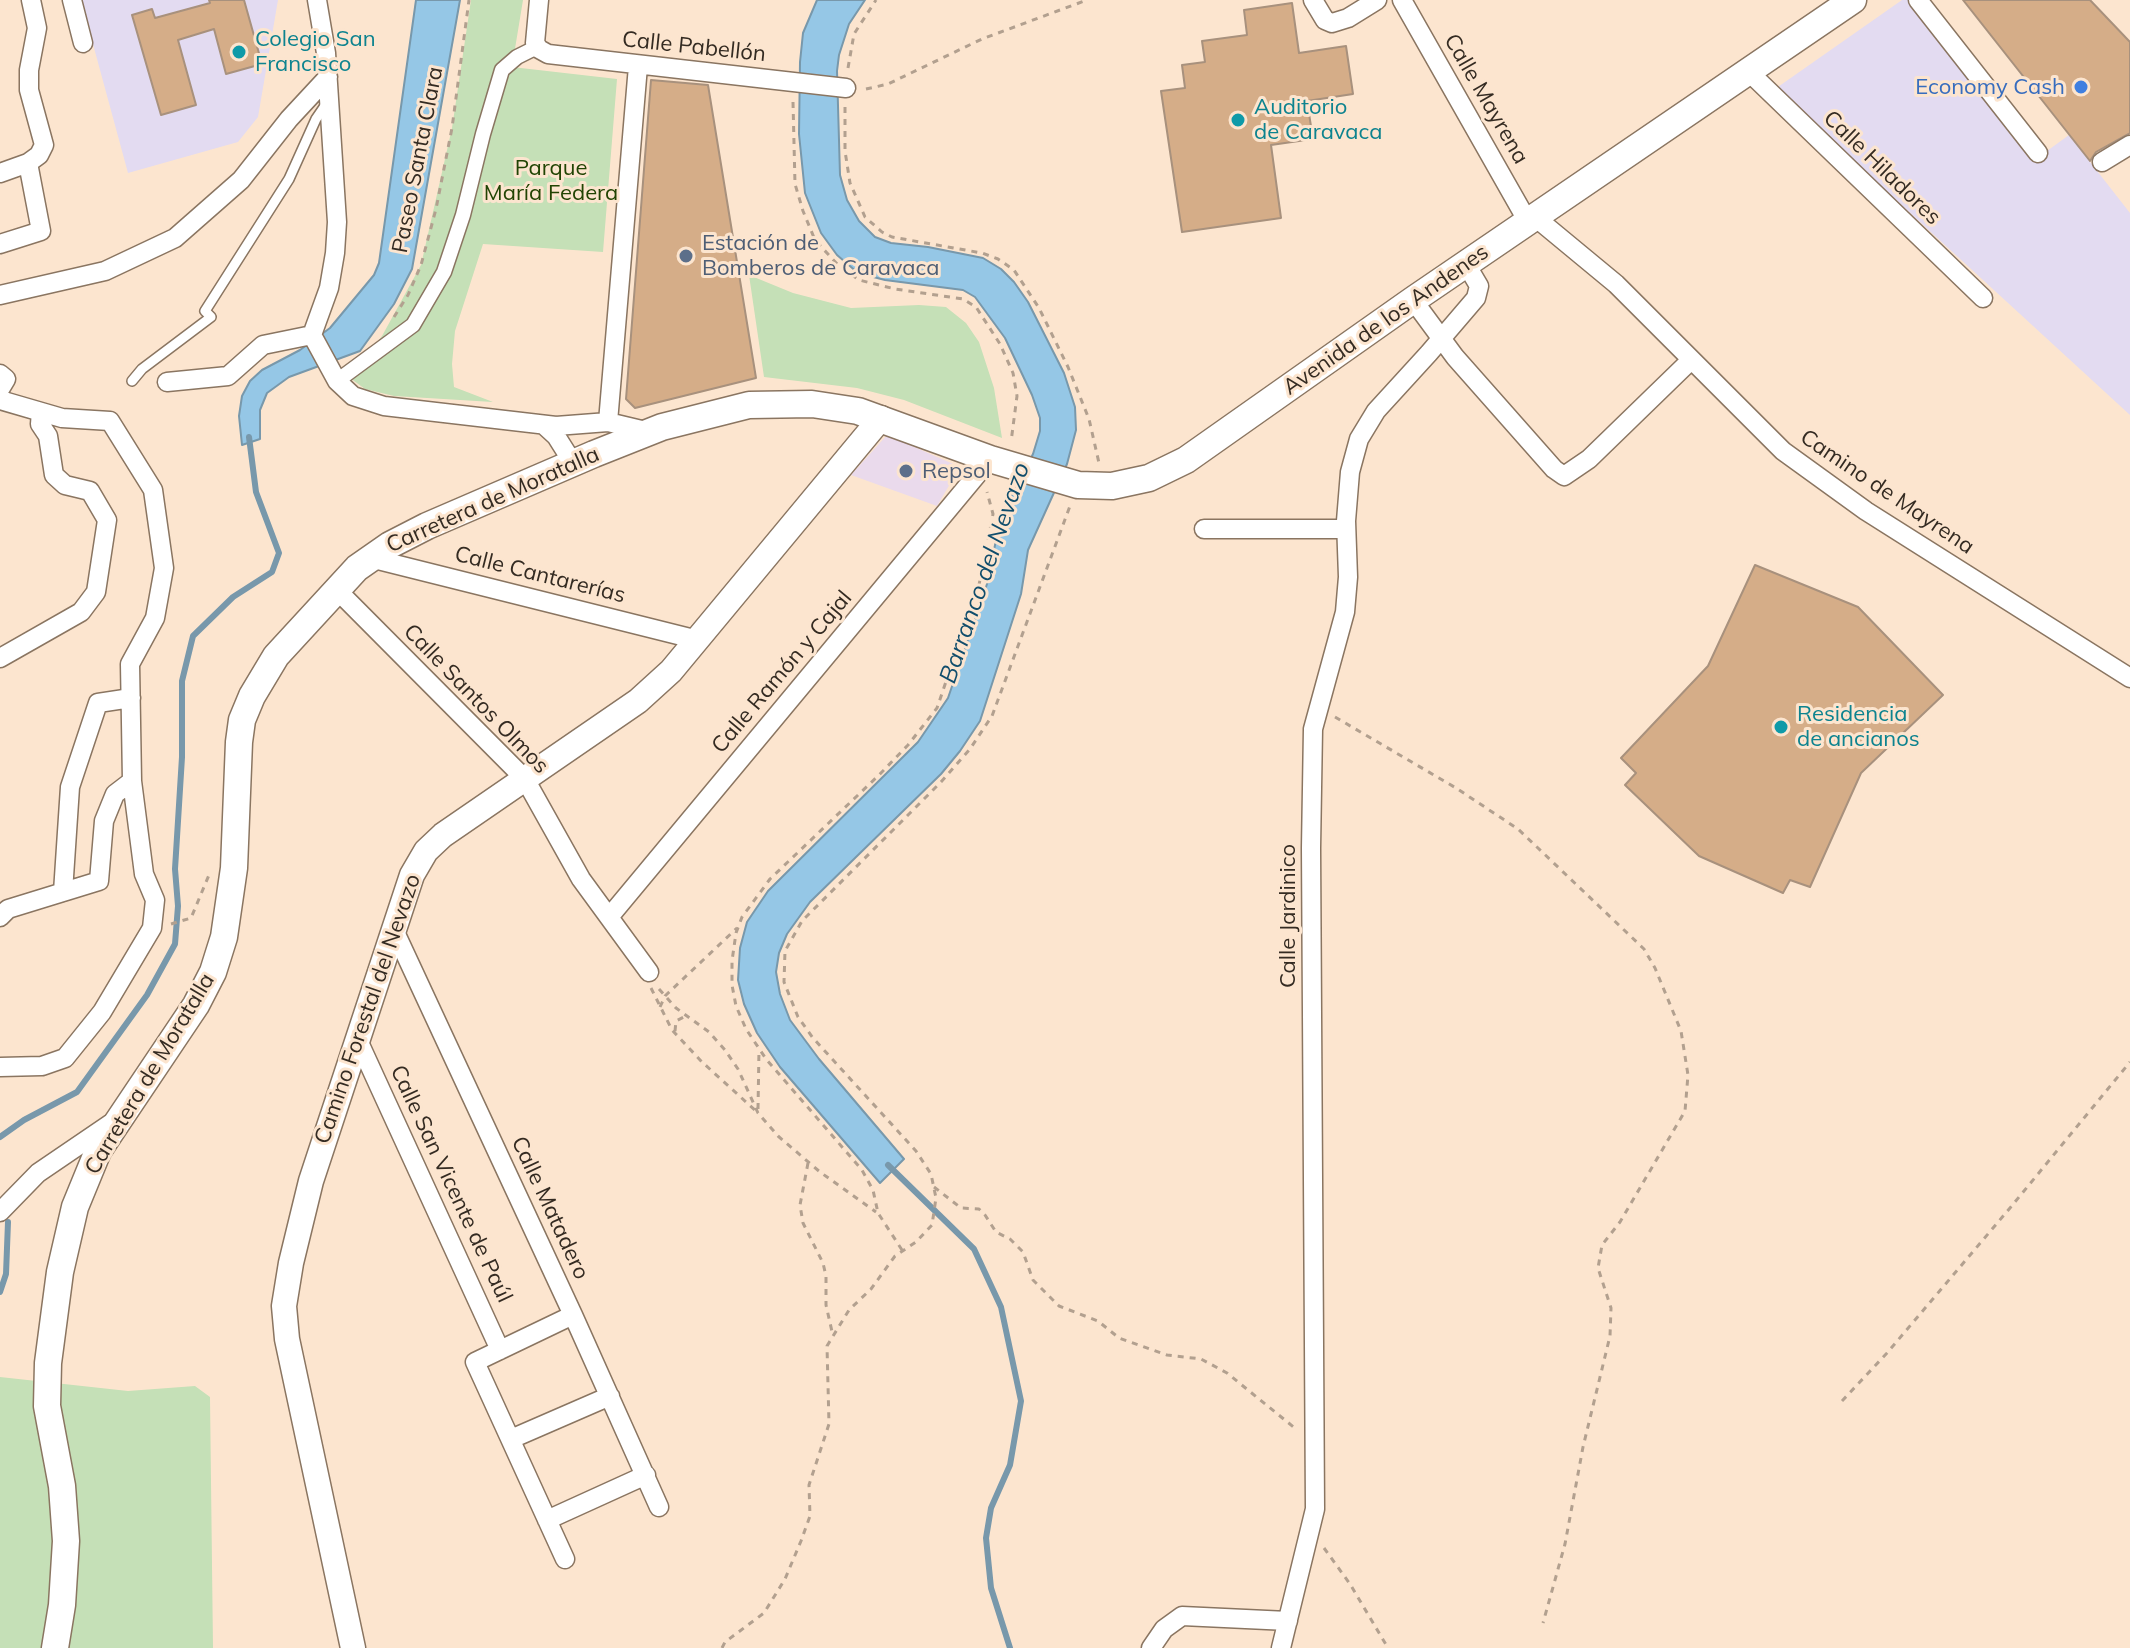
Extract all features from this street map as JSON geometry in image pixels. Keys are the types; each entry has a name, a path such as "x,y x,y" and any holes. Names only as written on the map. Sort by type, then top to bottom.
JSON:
{"main road":[{"name":"Avenida de los Andenes","path":"881,418 992,466 1090,486 1149,478 1186,460 1413,300 1853,0"},
{"name":"Carretera de Moratalla","path":"55,1648 62,1605 66,1541 62,1486 47,1406 51,1329 60,1272 75,1207 98,1151 196,1005 213,972 224,937 234,868 242,720 252,696 276,656 336,589 370,558 447,516 570,458 723,410 771,404 831,406 881,418"}],"street":[{"path":"0,173 28,163 39,155 44,145 29,90 29,70 37,28 31,0"},
{"path":"72,0 83,43"},
{"path":"317,0 328,77 337,222 329,288 313,338 337,381 353,396 369,403 544,425 608,422 650,432"},
{"path":"337,381 413,325 444,272 502,70 517,57 538,48 535,37 539,0"},
{"path":"1313,0 1325,20 1332,23 1348,18 1377,0"},
{"name":"Calle Mayrena","path":"1402,0 1532,220"},
{"path":"1918,0 2038,153"},
{"name":"Calle Pabellón","path":"538,48 548,54 638,66 846,88"},
{"path":"608,422 638,66"},
{"name":"Calle Hiladores","path":"1749,72 1983,298"},
{"path":"0,295 105,271 175,238 241,180 289,119 328,77"},
{"path":"2102,162 2130,145"},
{"path":"0,244 41,231 28,163"},
{"name":"Camino de Mayrena","path":"1532,220 1616,284 1783,451 1866,511 2130,678"},
{"name":"Calle Jardinico","path":"1281,1648 1315,1509 1311,753 1318,706 1345,612 1350,472 1359,439 1376,411 1466,312 1479,290 1466,264"},
{"path":"1413,300 1441,340 1554,469 1564,476 1589,459 1691,360"},
{"path":"167,382 228,376 263,345 313,338"},
{"path":"0,374 6,379 0,389"},
{"path":"0,400 62,418 110,421 153,490 164,568 155,618 130,664 132,781 144,874 155,900 152,928 102,1012 65,1058 42,1066 0,1067"},
{"path":"0,658 81,612 96,592 107,520 90,491 65,485 54,475 48,436 40,424 41,412"},
{"name":"Camino Forestal del Nevazo","path":"353,1648 287,1339 284,1306 311,1181 412,875 426,851 443,835 638,701 671,671 881,418"},
{"path":"606,449 620,437 619,429 608,422"},
{"path":"570,458 567,439 580,424"},
{"path":"544,425 570,458"},
{"name":"Calle Ramón y Cajal","path":"610,916 992,466"},
{"path":"1204,529 1346,529"},
{"name":"Calle Cantarerías","path":"370,558 698,640"},
{"name":"Calle Santos Olmos","path":"336,589 525,779 581,879 649,972"},
{"path":"63,892 70,787 98,703 131,698"},
{"path":"0,917 8,909 99,881 104,821 115,794 132,781"},
{"name":"Calle Matadero","path":"395,932 659,1507"},
{"name":"Calle San Vicente de Paúl","path":"357,1038 500,1350"},
{"path":"0,1212 38,1173 122,1116"},
{"path":"565,1559 475,1362 573,1315"},
{"path":"511,1439 610,1396"},
{"path":"547,1520 646,1475"},
{"path":"1151,1648 1164,1629 1182,1616 1288,1621"}],"lane":[{"path":"132,381 142,369 211,317 205,311 289,179 316,119 329,101"}],"path":[{"name":"Paseo Santa Clara","path":"391,322 408,295 421,265 436,209 452,128 469,0"},
{"path":"722,1648 725,1642 764,1613 785,1579 810,1516 809,1485 829,1424 827,1346 849,1310 871,1289 895,1256 916,1242 932,1225 936,1198 931,1174 916,1151 813,1038 798,1017 784,982 785,951 802,921 941,782 970,749 992,716 1018,639 1090,486 1093,431 1074,380 1039,308 1014,270 982,253 892,237 872,225 859,208 850,183 845,151 849,50 854,34 876,0"},
{"path":"846,88 872,89 888,84 982,39 1087,0"},
{"path":"660,1007 665,996 739,925 770,879 879,775 937,708 979,585 993,514 987,492 992,466 1016,418 1017,396 1013,373 1000,344 976,307 963,299 859,280 838,265 815,240 795,184 794,82"},
{"path":"1318,706 1456,788 1518,829 1644,949 1681,1031 1688,1075 1685,1111 1627,1211 1602,1245 1598,1268 1611,1308 1610,1336 1583,1447 1565,1544 1543,1623"},
{"path":"739,925 732,961 732,985 736,1006 746,1029 862,1170 873,1190 878,1213"},
{"path":"649,972 652,992 675,1033 778,1136 878,1213 903,1251"},
{"path":"649,972 665,996 709,1032 725,1050 738,1069 758,1113"},
{"path":"675,1033 676,1021 688,1015"},
{"path":"758,1113 759,1048"},
{"path":"1842,1401 1959,1268 2130,1062"},
{"path":"808,1161 800,1205 803,1223 823,1263 826,1305 833,1336"},
{"path":"934,1187 961,1208 979,1209 996,1232 1010,1239 1023,1252 1033,1280 1059,1306 1098,1321 1119,1338 1167,1355 1201,1359 1227,1373 1316,1443"},
{"path":"1311,1528 1350,1584 1388,1648"}],"shaded area":[{"path":"81,0 278,0 258,117 238,142 128,173"},
{"path":"1902,0 1911,0 2036,159 2069,135 2130,213 2130,415 1775,89"},
{"name":"Repsol","path":"887,435 960,467 937,506 851,475"}],"green space":[{"name":"Parque María Federa","path":"471,0 523,0 512,67 617,79 603,252 483,244 455,331 452,364 454,387 493,402 394,396 365,389 350,378 382,336 421,265 452,128"},
{"path":"749,275 793,293 851,308 946,307 966,323 979,342 994,388 1002,438 904,400 857,388 764,377"},
{"path":"0,1377 128,1391 195,1386 210,1397 213,1648 0,1648"}],"water":[{"path":"416,0 460,0 412,269 394,304 360,351 289,377 267,393 260,410 260,439 242,445 239,416 242,396 250,381 262,370 300,350 330,328 374,275 379,263"},
{"path":"817,0 865,0 849,24 837,71 840,175 847,200 859,221 875,237 891,243 983,258 1001,269 1028,302 1064,373 1075,407 1076,430 1067,464 1028,550 1021,594 980,721 941,774 810,902 787,934 779,953 776,972 790,1020 904,1159 880,1183 780,1067 757,1033 744,1004 738,980 740,948 747,922 768,891 918,742 948,698 987,584 1001,516 1033,454 1040,431 1040,418 1005,338 975,297 963,290 885,280 858,273 837,255 821,233 805,193 799,134 803,33"}],"building":[{"name":"Colegio San Francisco","path":"209,0 244,0 262,64 226,74 214,29 178,40 196,105 161,115 132,15 152,9 155,18 210,3"},
{"name":"Economy Cash","path":"1963,0 2090,0 2130,42 2130,133 2096,152 2090,161"},
{"name":"Auditorio de Caravaca","path":"1292,3 1299,53 1346,46 1353,94 1307,101 1313,139 1271,145 1281,218 1182,232 1161,91 1185,88 1182,65 1205,62 1202,41 1247,35 1244,10"},
{"name":"Estación de Bomberos de Caravaca","path":"651,80 708,85 756,378 635,408 626,399"},
{"name":"Residencia de ancianos","path":"1755,565 1858,607 1943,695 1861,773 1810,887 1790,880 1783,893 1699,856 1625,785 1636,773 1621,758 1708,666"}],"waterway":[{"path":"0,1137 24,1120 77,1092 147,995 175,944 182,681 193,636 233,597 272,572 279,553 256,492 249,437"},
{"name":"Barranco del Nevazo","path":"888,1165 974,1249 1001,1307 1021,1401 1010,1465 991,1508 986,1538 991,1588 1010,1648"},
{"path":"0,1292 6,1274 8,1222"}],"place":[{"name":"Colegio San Francisco","path":"239,52"},
{"name":"Economy Cash","path":"2081,87"},
{"name":"Auditorio de Caravaca","path":"1238,120"},
{"name":"Estación de Bomberos de Caravaca","path":"686,256"},
{"name":"Repsol","path":"906,471"},
{"name":"Residencia de ancianos","path":"1781,727"}]}
